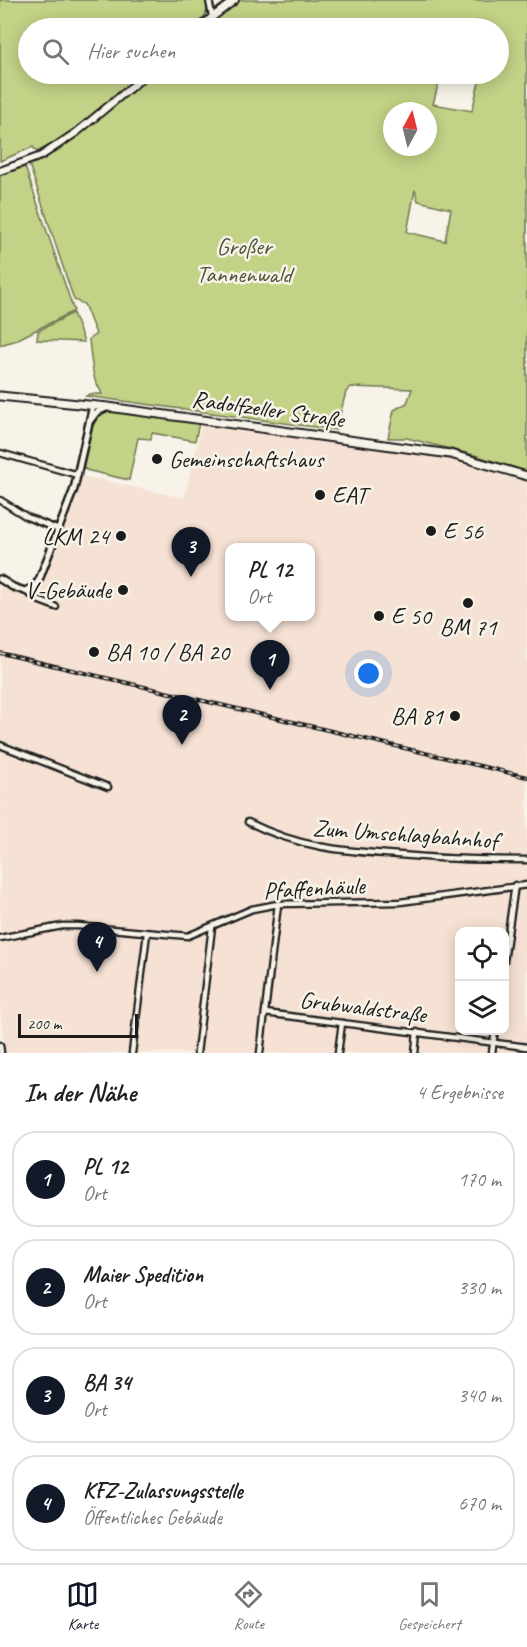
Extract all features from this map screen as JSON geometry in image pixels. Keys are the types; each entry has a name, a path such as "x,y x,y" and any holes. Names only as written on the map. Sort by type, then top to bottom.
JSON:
{"main road":[{"path":"210,18 234,0"},
{"path":"0,171 41,156 77,132 135,84"},
{"name":"Radolfzeller Straße","path":"0,396 93,405 450,454 527,476"}],"street":[{"path":"209,0 212,16"},
{"path":"26,591 34,587 39,580 59,530 78,475 93,405"},
{"path":"89,422 96,413 108,407"},
{"path":"0,453 78,475"},
{"path":"0,500 27,517 59,530"},
{"path":"0,579 56,607"},
{"path":"0,745 108,787"},
{"name":"Zum Umschlagbahnhof","path":"248,822 295,842 343,851 461,860 527,860"},
{"path":"509,927 515,885"},
{"name":"Pfaffenhäule","path":"0,938 62,926 188,936 252,909 278,904 400,902 527,885"},
{"path":"260,1053 278,904"},
{"path":"197,1053 212,927"},
{"path":"132,1053 147,933"},
{"name":"Grubwaldstraße","path":"266,1013 527,1047"},
{"path":"338,1053 342,1023"},
{"path":"415,1053 417,1032"},
{"path":"492,1053 495,1035"},
{"path":"0,1045 1,1053"}],"shaded area":[{"path":"203,420 450,454 527,476 527,1053 5,1053 0,1011 0,579 18,590 34,587 78,475 184,498"}],"green space":[{"path":"0,0 207,0 207,9 202,18 18,18 18,84 132,84 116,98 114,95 110,98 112,102 63,138 37,152 33,147 0,161"},
{"name":"Großer Tannenwald","path":"239,0 527,0 527,472 478,456 407,438 388,438 394,410 407,403 412,389 350,387 346,392 336,430 86,396 102,394 94,376 89,344 89,339 96,334 84,304 74,300 29,164 65,144 139,84 438,84 434,102 383,102 383,156 437,156 437,105 472,111 479,84 509,84 509,18 215,18","holes":["415,190 418,201 451,209 445,241 407,232"]},
{"path":"25,167 74,311 14,341 0,345 0,175"},
{"path":"73,313 84,342 37,340 38,331"},
{"path":"115,411 199,423 195,441 152,433 151,439 138,438 129,480 86,470 83,466 94,423 103,413"}],"railway":[{"path":"0,653 527,777"}],"place":[{"name":"Gemeinschaftshaus","path":"157,459"},
{"name":"EAT","path":"320,495"},
{"name":"E 56","path":"431,531"},
{"name":"LKM 24","path":"121,536"},
{"name":"BA 34","path":"191,577"},
{"name":"V-Gebäude","path":"123,590"},
{"name":"BM 71","path":"468,603"},
{"name":"E 50","path":"379,616"},
{"name":"BA 10 / BA 20","path":"94,652"},
{"name":"PL 12","path":"270,690"},
{"name":"BA 81","path":"455,716"},
{"name":"Maier Spedition","path":"182,745"},
{"name":"KFZ-Zulassungsstelle","path":"97,972"}]}
